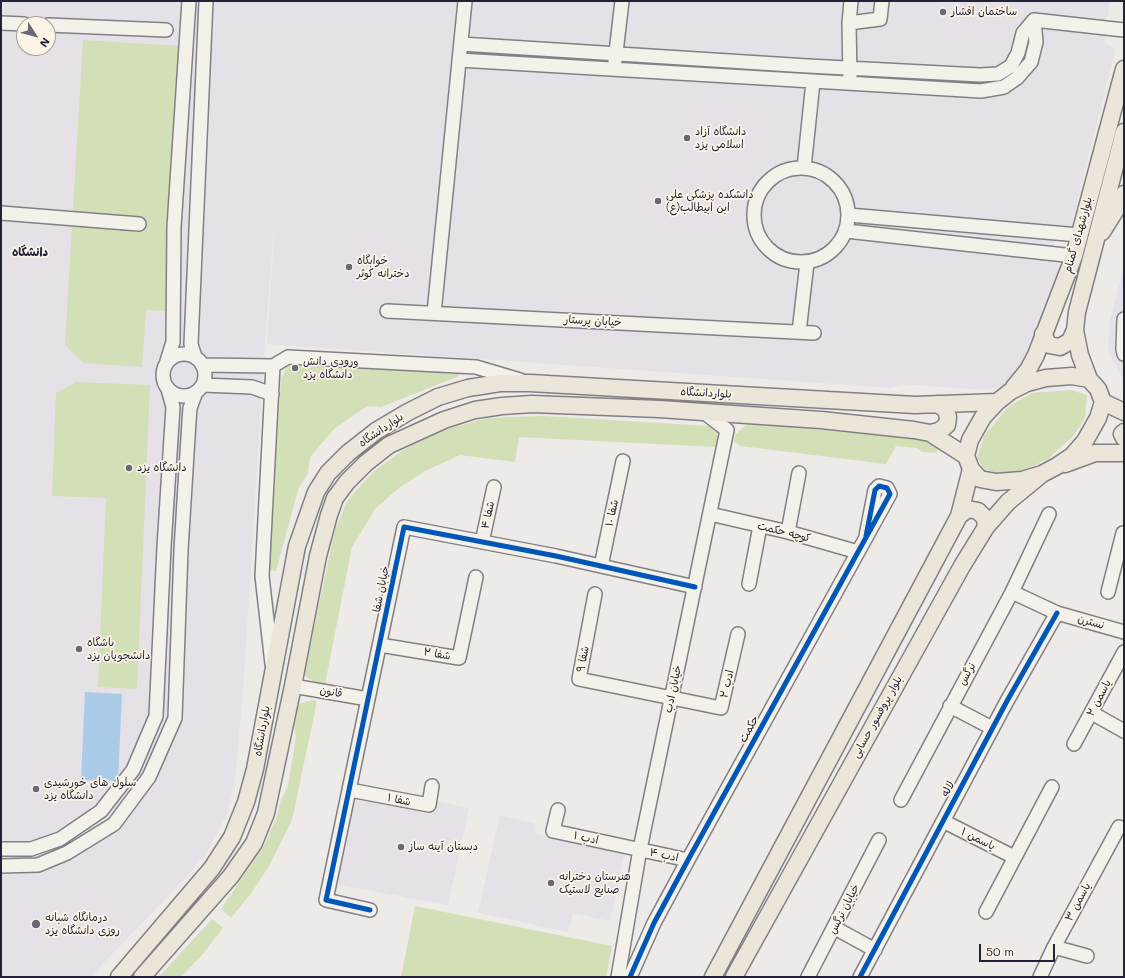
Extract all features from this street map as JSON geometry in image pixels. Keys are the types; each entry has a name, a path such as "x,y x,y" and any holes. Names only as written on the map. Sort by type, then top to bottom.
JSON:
{"main road":[{"name":"بلوارشهدای گمنام","path":"1011,391 1028,370 1074,256 1124,69"},
{"name":"بلوارشهدای گمنام","path":"1089,379 1080,355 1075,330 1077,312 1124,132"},
{"path":"1094,245 1122,200 1124,194"},
{"path":"1043,334 1049,345 1060,347 1070,341 1075,330"},
{"path":"1072,376 1089,379 1098,389 1103,402 1098,418 1085,440 1072,456 1042,474 1022,480 996,482 980,479 968,462 970,440 983,417 997,402 1011,391 1027,383 1046,378 1072,376"},
{"name":"بلواردانشگاه","path":"119,977 212,868 232,837 246,802 255,769 272,672 297,546 316,492 328,473 348,453 376,431 408,412 438,397 468,388 500,383 530,383 915,405 997,402"},
{"path":"1103,402 1124,412"},
{"path":"930,433 939,431 947,425 948,417 946,410 938,404"},
{"name":"بلواردانشگاه","path":"142,977 231,876 254,843 266,813 293,686 318,556 335,498 351,477 389,445 444,420 475,410 502,406 540,405 705,412 821,420 930,433 968,462"},
{"path":"1124,432 1122,434 1124,438"},
{"path":"1057,466 1095,454 1124,453"},
{"name":"بلوار پروفسور حسابی","path":"712,977 959,516 968,462"},
{"name":"بلوار پروفسور حسابی","path":"734,977 939,605 986,527 1008,502 1042,474"},
{"path":"959,516 968,509 978,511 985,518 986,527"}],"street":[{"path":"1,849 32,849 60,839 100,811 133,770 156,716 164,547 173,407 168,390 163,380 163,370 168,361 173,342 174,227 189,1"},
{"path":"1,866 38,865 67,853 114,824 149,777 175,718 181,550 190,408 205,375 191,344 206,1"},
{"path":"434,313 465,1"},
{"path":"614,69 622,1"},
{"path":"850,83 849,23 851,1"},
{"path":"849,23 880,19 882,1"},
{"path":"461,44 980,76 998,74 1011,66 1018,53 1022,34 1034,20"},
{"path":"459,60 981,91 1004,87 1017,78 1031,62 1036,42 1034,20"},
{"path":"1034,20 1124,30"},
{"path":"1,23 16,24"},
{"path":"56,25 166,30"},
{"path":"933,88 934,73"},
{"path":"804,168 813,82"},
{"path":"804,168 821,172 835,182 847,203 849,214 846,231 835,249 817,260 807,263 791,262 776,256 764,246 756,233 753,217 756,202 762,187 774,176 788,170 804,168"},
{"path":"1,213 140,224"},
{"path":"849,214 1079,235"},
{"path":"174,227 195,226"},
{"path":"846,231 1074,256"},
{"path":"799,332 807,263"},
{"name":"خیابان پرستار","path":"387,311 814,333"},
{"path":"1124,319 1122,349 1124,354"},
{"path":"168,361 176,355 186,354 199,361 273,366 288,357 476,367 530,383"},
{"path":"272,672 262,576 273,366"},
{"path":"168,390 176,395 186,396 199,389 252,387 272,394"},
{"path":"705,412 727,430 743,418 754,416"},
{"name":"خیابان ادب","path":"618,977 640,849 727,430"},
{"name":"شفا ۱۰","path":"601,566 623,461"},
{"path":"788,532 799,473"},
{"name":"شفا ۴","path":"482,542 494,487"},
{"name":"حکمت","path":"630,977 654,922 890,494"},
{"name":"کوچه حکمت","path":"710,514 788,532 858,552"},
{"name":"نرگس","path":"901,800 1012,592 1050,514"},
{"path":"749,584 760,526"},
{"name":"خیابان شفا","path":"370,910 326,900 404,528 601,566 694,587"},
{"path":"1108,592 1121,551 1124,533"},
{"path":"164,547 181,550"},
{"name":"شفا ۲","path":"380,645 459,658 476,577"},
{"path":"1012,592 1057,613"},
{"name":"شفا ۹","path":"595,594 579,679 671,698"},
{"name":"نسترن","path":"1057,613 1124,632"},
{"name":"لاله","path":"860,977 992,728 1057,613"},
{"name":"ادب ۲","path":"671,698 722,708 738,634"},
{"name":"یاسمن ۲","path":"1074,744 1124,652"},
{"name":"قانون","path":"293,686 368,699"},
{"path":"950,706 992,728"},
{"path":"1092,713 1124,731"},
{"name":"شفا ۱","path":"350,790 428,805 432,786"},
{"path":"986,912 1052,787"},
{"name":"ادب ۱","path":"558,810 553,831 640,849"},
{"name":"یاسمن ۱","path":"943,821 1014,857"},
{"name":"یاسمن ۳","path":"1040,977 1054,946 1119,827"},
{"name":"خیابان نرگس","path":"808,977 835,928 879,840"},
{"name":"ادب ۴","path":"640,849 688,860"},
{"path":"835,928 875,950"},
{"path":"1054,946 1087,956"}],"shaded area":[{"path":"1,1 1110,1 1108,16 1104,22 1105,43 1115,49 1071,227 1059,231 1049,261 1063,266 1021,364 1012,377 1002,386 987,390 900,384 891,388 267,344 277,192 264,353 244,679 236,770 232,795 227,814 207,853 180,884 90,977 1,977"},
{"path":"1124,267 1124,381 1108,351 1110,321"},
{"name":"دبستان آینه ساز","path":"356,796 429,813 432,800 469,808 448,905 339,885 336,880 350,801"},
{"name":"هنرستان دخترانه صنایع لاستیک","path":"500,815 536,824 535,834 624,854 610,921 573,913 568,932 478,913"}],"green space":[{"path":"83,40 180,46 165,311 146,310 142,367 83,363 65,345"},
{"path":"297,363 459,374 459,376 381,407 367,406 334,429 310,457 308,473 298,490 276,571 269,570 281,379 287,367"},
{"path":"76,382 150,385 137,689 98,687 106,498 52,496 56,393"},
{"path":"1071,390 1087,395 1085,418 1074,435 1048,459 1022,472 996,473 984,469 977,458 984,436 1008,407 1032,393"},
{"path":"543,416 709,426 718,431 717,443 715,447 519,437 515,462 460,455 425,471 400,487 375,509 352,547 324,689 304,675 335,530 347,501 373,472 403,450 440,431 488,418"},
{"path":"749,423 909,438 927,442 937,448 937,453 922,452 917,448 896,446 886,464 741,446 734,442 735,435"},
{"path":"312,700 316,701 316,706 292,820 269,866 252,892 231,918 221,909 265,844 276,819 281,800 288,786 296,737 294,726 298,707 300,704"},
{"path":"415,906 612,946 606,977 401,977"},
{"path":"212,919 223,928 202,955 181,977 159,977"}],"water":[{"path":"85,692 122,694 118,781 81,780"}],"cycle path":[{"path":"630,977 654,923 890,494 887,488 879,486 875,490 866,536"},
{"path":"370,910 326,900 404,527 556,556 695,587"},
{"path":"860,977 1007,701 1057,613"}],"place":[{"name":"ساختمان افشار","path":"943,12"},
{"name":"دانشگاه آزاد اسلامی یزد","path":"687,138"},
{"name":"دانشکده پزشکی علی ابن ابیطالب(ع)","path":"658,201"},
{"name":"خوابگاه دخترانه کوثر","path":"349,267"},
{"name":"ورودی دانش دانشگاه یزد","path":"295,368"},
{"name":"دانشگاه یزد","path":"129,468"},
{"name":"باشگاه دانشجویان یزد","path":"79,649"},
{"name":"سلول های خورشیدی دانشگاه یزد","path":"36,789"},
{"name":"دبستان آینه ساز","path":"401,847"},
{"name":"هنرستان دخترانه صنایع لاستیک","path":"551,883"},
{"name":"درمانگاه شبانه روزی دانشگاه یزد","path":"36,924"}],"district":[{"name":"دانشگاه","path":"30,252"}]}
